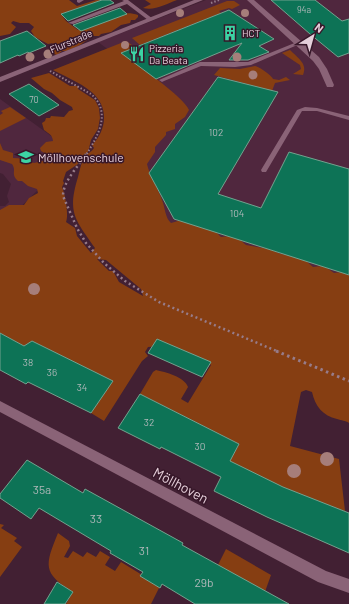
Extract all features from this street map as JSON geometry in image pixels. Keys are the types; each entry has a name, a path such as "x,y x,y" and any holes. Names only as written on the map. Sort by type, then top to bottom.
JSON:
{"street":[{"name":"Flurstraße","path":"0,80 200,0"},
{"path":"250,0 299,43 320,64 330,85"},
{"name":"Möllhoven","path":"0,406 323,577 349,586"}],"lane":[{"path":"71,23 126,1 150,19"},
{"path":"162,80 200,64 249,64 299,43"},
{"path":"264,170 300,110 304,108 311,108 349,118"}],"path":[{"path":"40,65 86,91 96,98 100,106 102,119 99,133 63,191 63,196 80,234 96,255 137,290 159,302 349,381"}],"shaded area":[{"path":"0,0 69,0 77,6 96,0 102,0 61,14 66,21 78,30 115,15 131,13 138,15 138,17 135,20 131,20 130,23 121,25 111,32 101,34 99,36 93,36 80,45 67,51 62,51 57,55 54,54 54,48 50,47 53,43 48,44 35,37 31,31 34,27 29,23 13,21 11,23 16,27 10,34 0,36"},
{"path":"145,0 177,0 160,7 147,9 143,8 151,4"},
{"path":"206,0 349,0 349,287 171,227 140,175 151,81 98,42"},
{"path":"227,1 234,1 240,5 232,9 229,8 219,11 221,13 140,45 132,38"},
{"path":"126,41 135,47 122,53 169,89 185,104 189,110 185,117 175,124 175,129 166,132 166,135 155,147 155,152 147,164 169,221 171,223 185,219 214,230 221,237 230,236 239,239 246,245 269,249 281,254 305,260 313,267 325,266 334,273 342,272 349,274 349,423 332,418 320,410 315,402 312,392 306,390 301,392 290,446 339,459 345,511 224,472 239,444 140,394 153,372 156,370 179,378 186,383 188,387 181,399 188,403 211,365 208,363 160,346 148,347 145,352 148,356 142,361 104,421 91,413 112,381 32,341 24,346 0,333 0,210 9,205 24,205 29,198 38,193 37,189 16,179 12,164 0,160 0,143 3,150 13,153 13,158 24,159 34,163 47,160 46,154 41,151 40,148 46,142 53,141 53,139 51,135 44,130 42,123 46,118 50,118 51,116 64,117 69,111 73,110 72,107 44,89 31,78 49,73 70,86 79,86 78,89 95,100 99,108 100,118 98,129 91,140 88,152 80,158 78,164 66,172 62,187 67,210 66,222 75,228 77,236 91,253 95,248 78,222 73,208 73,199 82,161 94,148 92,145 102,129 104,122 103,109 94,94 78,83 53,70","holes":["97,259 106,260 141,289 143,296 119,282 113,271 109,271"]},
{"path":"290,50 303,64 303,75 293,74 301,69 300,65 282,53"},
{"path":"255,66 266,72 273,79 279,80 286,77 290,80 275,83 272,91 214,75 220,68 240,69"},
{"name":"Möllhovenschule","path":"0,99 58,141 45,183 0,227 0,206 5,206 9,202 7,196 11,184 3,174 0,173"},
{"path":"10,107 26,118 0,131 0,115 3,113 1,111"},
{"path":"0,524 4,525 1,528 17,538 14,541 22,547 0,577"},
{"path":"58,533 69,541 70,546 64,557 68,558 73,551 83,557 87,552 96,557 100,551 110,557 105,565 115,571 121,562 160,586 151,604 66,604 73,592 56,579 51,573 49,567 50,553"},
{"path":"226,549 271,575 262,600 214,573"}],"building":[{"path":"102,0 110,0 114,3 68,21 61,14"},
{"path":"271,0 315,0 342,21 349,19 349,53 338,57"},
{"path":"120,8 127,14 81,31 73,25"},
{"path":"229,10 274,39 259,46 269,52 248,60 229,60 242,43 156,79 121,53"},
{"path":"27,31 46,46 29,53 18,55 0,63 0,41"},
{"path":"218,77 278,92 218,194 261,208 289,152 349,169 349,275 174,219 149,173"},
{"path":"29,84 59,105 39,116 9,94"},
{"path":"0,333 24,346 32,341 113,381 91,413 28,382 26,384 0,370"},
{"path":"157,339 211,362 202,377 148,353"},
{"path":"140,394 239,444 230,461 283,487 349,513 349,553 267,517 214,491 221,477 161,447 160,449 118,428"},
{"path":"27,460 83,493 85,489 289,604 195,604 162,584 160,588 140,576 143,572 39,508 31,519 0,498 0,494"},
{"path":"57,582 73,592 65,604 44,604"}],"place":[{"name":"HCT","path":"230,33"},
{"name":"Pizzeria Da Beata","path":"137,54"},
{"name":"Möllhovenschule","path":"26,157"}]}
